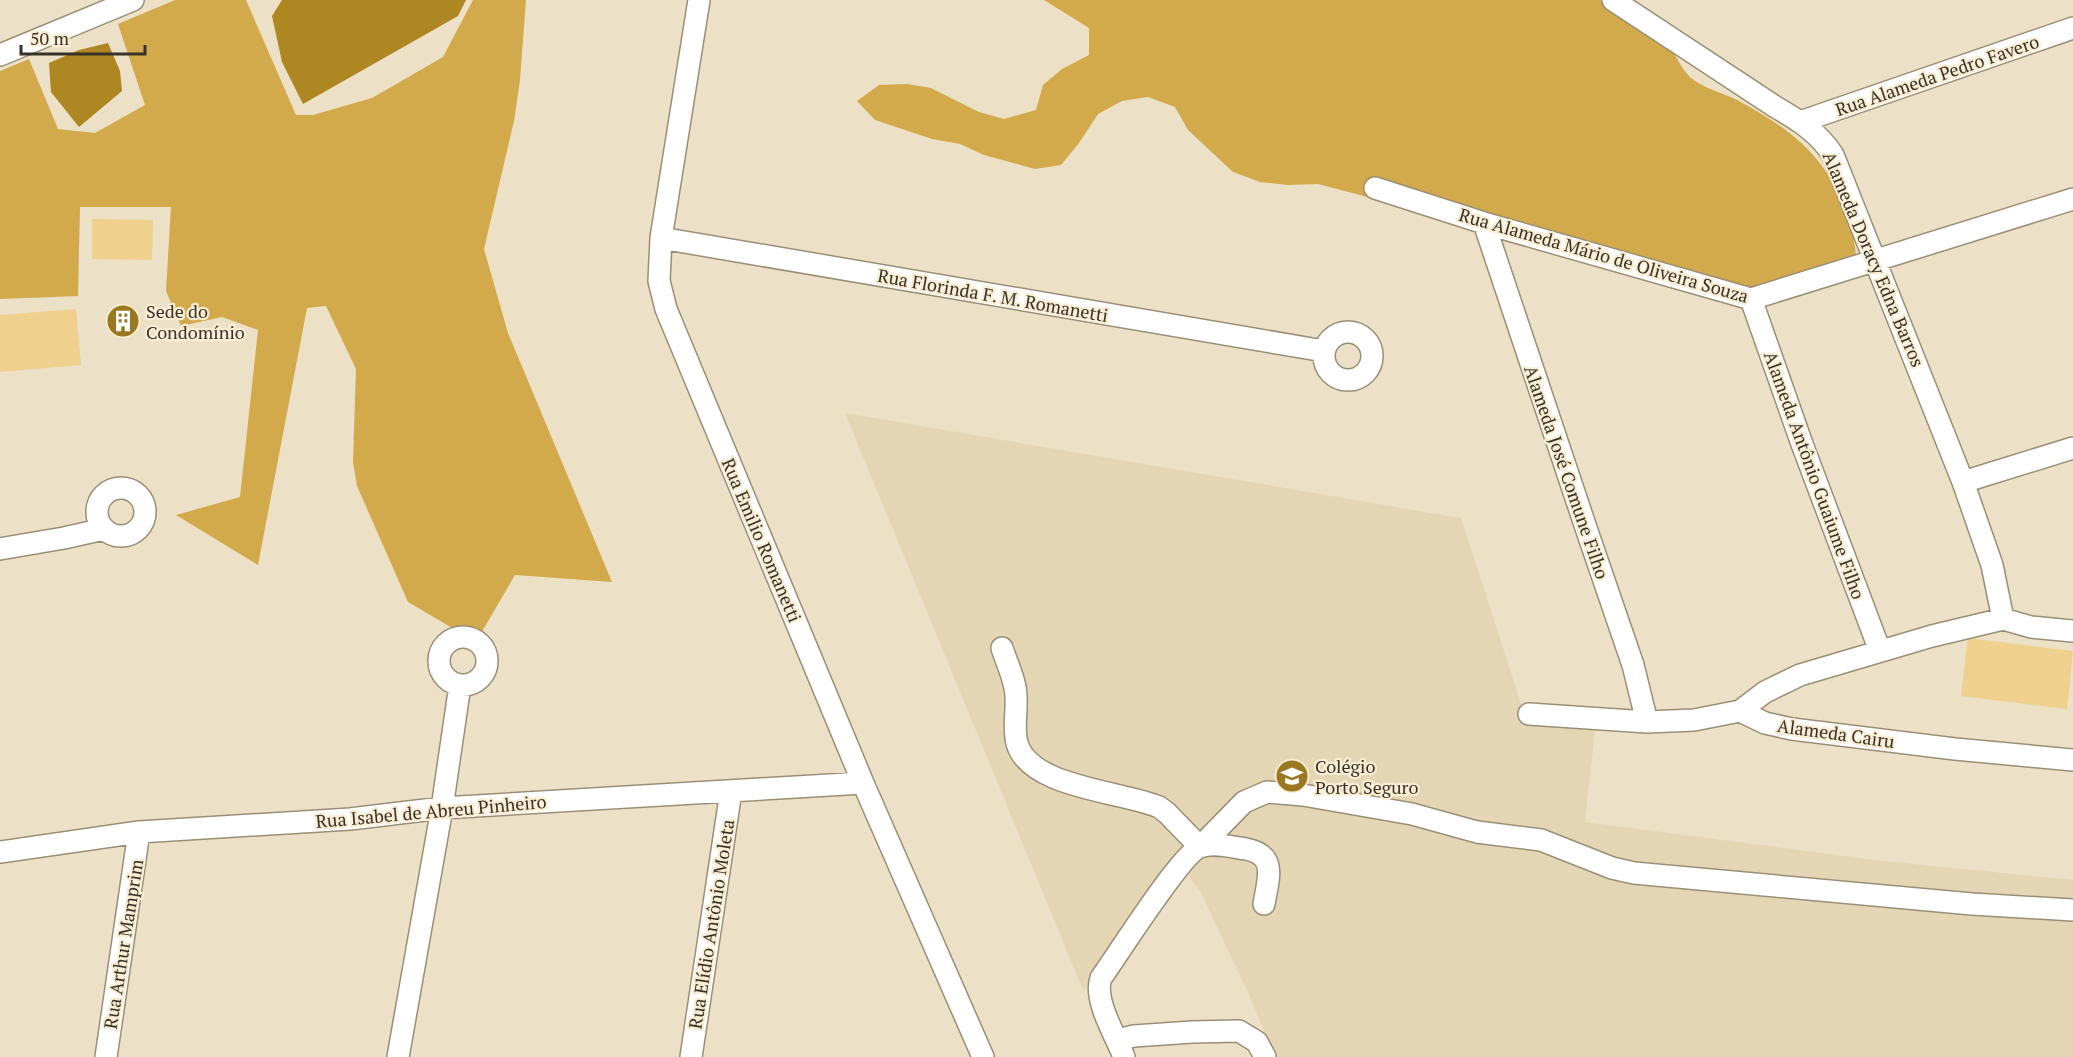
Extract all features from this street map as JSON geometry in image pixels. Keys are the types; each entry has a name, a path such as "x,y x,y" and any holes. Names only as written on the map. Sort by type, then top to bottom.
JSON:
{"street":[{"path":"0,55 133,0"},
{"name":"Rua Emilio Romanetti","path":"699,0 661,238 659,281 666,309 863,783 983,1057"},
{"name":"Alameda Doracy Edna Barros","path":"1613,0 1800,122 1823,140 1833,155 1963,482 1992,565 2003,618"},
{"name":"Rua Alameda Pedro Favero","path":"1800,122 2073,28"},
{"name":"Rua Alameda Mário de Oliveira Souza","path":"1375,188 1484,223 1751,299 2073,199"},
{"name":"Alameda José Comune Filho","path":"1484,223 1633,664 1647,722"},
{"name":"Rua Florinda F. M. Romanetti","path":"661,238 1324,351"},
{"name":"Alameda Antônio Guaiume Filho","path":"1751,299 1802,444 1880,651"},
{"path":"1963,482 2073,448"},
{"path":"0,549 104,529"},
{"path":"1529,714 1647,722 1694,720 1740,711 1765,692 1800,675 2003,618 2031,627 2073,630"},
{"path":"1002,648 1016,694 1015,735 1018,747 1029,764 1042,773 1062,780 1159,807 1200,847"},
{"path":"398,1057 442,808 460,685"},
{"name":"Alameda Cairu","path":"1740,711 1765,723 1792,729 1955,749 2073,760"},
{"name":"Rua Isabel de Abreu Pinheiro","path":"0,852 140,832 350,819 442,808 863,783"},
{"name":"Rua Elídio Antônio Moleta","path":"691,1057 731,791"},
{"path":"1265,1057 1257,1042 1239,1031 1134,1036 1121,1049 1100,998 1099,986 1101,978 1168,881 1244,802 1267,792 1303,795 1390,810 1477,832 1541,840 1612,868 1634,873 1972,904 2073,910"},
{"name":"Rua Arthur Mamprim","path":"106,1057 140,832"},
{"path":"1200,847 1222,845 1257,851 1262,854 1267,860 1269,872 1264,904"}],"shaded area":[{"path":"175,0 246,0 296,115 313,115 372,98 443,57 473,0 526,0 520,80 514,121 484,249 508,333 612,582 515,575 476,642 408,602 357,486 353,462 356,369 326,306 307,308 258,565 176,515 240,497 258,330 222,317 181,326 166,291 171,207 80,207 78,296 0,299 0,71 29,59 58,129 95,133 145,105 118,24"},
{"path":"282,0 466,0 458,16 303,104 282,62 272,16"},
{"path":"1044,0 1608,0 1662,35 1682,67 1694,81 1759,112 1793,136 1808,150 1833,182 1842,201 1854,239 1856,268 1770,292 1641,269 1318,184 1288,185 1260,182 1233,172 1188,130 1175,107 1148,97 1122,101 1098,114 1061,165 1035,169 984,155 960,144 932,139 875,120 857,101 879,85 907,84 931,88 979,112 1004,119 1036,110 1043,85 1062,69 1089,55 1089,28"},
{"path":"108,43 120,71 122,91 79,127 51,92 49,63 79,50"},
{"path":"92,219 153,220 152,260 92,259"},
{"path":"76,309 81,365 0,372 0,315"},
{"name":"Colégio Porto Seguro","path":"845,413 1461,518 1526,719 1595,730 1585,822 1882,861 2073,880 2073,1057 1274,1057 1252,1001 1201,893 1175,857 1083,990"},
{"path":"1968,638 2073,651 2067,709 1961,696"}],"building":[{"name":"Sede do Condomínio","path":"134,316 136,326 111,326 111,317"}],"place":[{"name":"Sede do Condomínio","path":"123,321"},
{"name":"Colégio Porto Seguro","path":"1292,776"}]}
